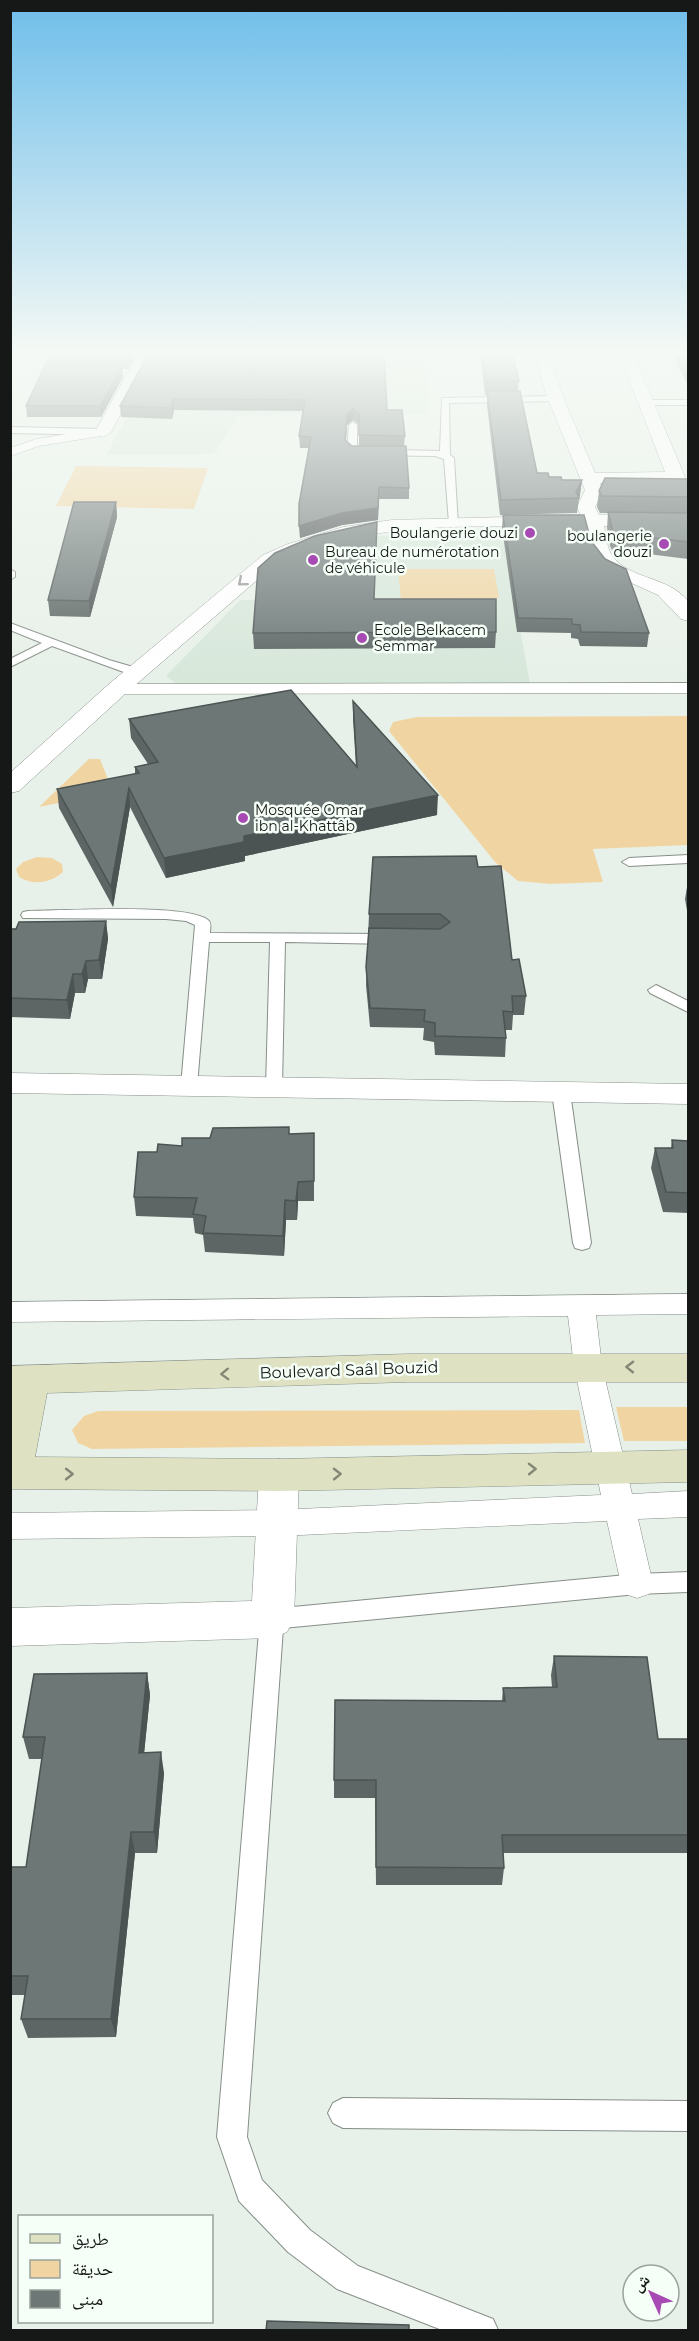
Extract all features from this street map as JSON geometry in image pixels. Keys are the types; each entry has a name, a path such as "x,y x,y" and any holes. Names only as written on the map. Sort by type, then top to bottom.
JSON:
{"main road":[{"name":"Boulevard Saâl Bouzid","path":"21,1380 408,1368 588,1366 688,1368"},
{"path":"21,1380 11,1473 279,1475 688,1466"}],"street":[{"path":"581,460 594,490 586,507 593,520 601,554 610,565 630,577 662,588 674,597 688,615"},
{"path":"588,478 676,477 669,460"},
{"path":"10,786 136,672 270,559 298,544 330,534 365,527 593,520 688,521"},
{"path":"117,689 688,688"},
{"path":"10,1083 688,1094"},
{"path":"10,1312 688,1304"},
{"path":"581,1305 588,1366 637,1584"},
{"path":"10,1627 272,1619 279,1475"},
{"path":"10,1526 278,1522 688,1504"}],"lane":[{"path":"449,460 454,523"},
{"path":"10,626 50,643 136,672"},
{"path":"10,664 50,643"},
{"path":"629,862 688,859"},
{"path":"28,915 166,915 189,917 203,923 189,1086"},
{"path":"202,937 405,940"},
{"path":"274,1087 279,938"},
{"path":"656,990 688,1007"},
{"path":"561,1092 582,1243"},
{"path":"482,2331 348,2278 299,2241 250,2190 232,2137 272,1619 637,1584 688,1582"},
{"path":"343,2113 688,2116"}],"shaded area":[{"name":"Ecole Belkacem Semmar","path":"503,534 530,684 177,684 166,676 240,600 374,598 377,536"}],"green space":[{"path":"76,466 208,468 194,509 56,506"},
{"path":"398,569 494,569 499,598 401,599"},
{"path":"688,716 688,845 593,849 603,882 550,884 518,881 495,862 389,731 393,722 417,717"},
{"path":"89,759 100,759 113,792 39,807"},
{"path":"37,857 52,858 62,864 63,872 53,879 42,882 30,882 19,877 16,869 23,862"},
{"path":"616,1407 688,1407 688,1441 624,1441"},
{"path":"579,1410 585,1443 92,1449 78,1443 72,1430 84,1416 98,1411"}],"building":[{"path":"307,460 407,460 409,488 379,487 378,508 342,513 299,526 299,504"},
{"path":"496,460 534,460 537,473 548,473 549,477 561,477 562,480 582,480 576,492 579,498 501,500"},
{"path":"605,478 688,479 688,497 602,496 599,491"},
{"path":"74,502 116,502 89,601 48,600"},
{"path":"608,512 688,513 688,542 615,533 617,539 612,529"},
{"path":"503,515 584,515 591,541 605,559 626,569 649,633 581,632 580,625 572,624 572,619 518,618"},
{"path":"377,522 374,599 496,599 496,632 253,633 258,568 275,553 315,536"},
{"path":"291,690 357,767 353,701 438,795 244,836 244,842 164,858 129,788 111,887 57,789 139,773 135,767 158,762 129,719"},
{"path":"476,856 478,867 501,866 512,960 519,959 526,996 512,996 513,1012 503,1011 506,1038 435,1036 435,1023 424,1021 425,1010 370,1008 366,967 369,928 440,929 450,922 440,914 369,914 373,857"},
{"path":"106,921 99,960 86,961 82,974 73,974 67,1000 10,998 10,929 16,929 19,922"},
{"path":"289,1127 289,1134 314,1133 314,1181 298,1182 296,1201 285,1200 283,1236 203,1233 206,1216 193,1214 197,1198 134,1197 138,1152 157,1152 158,1144 182,1146 182,1138 210,1138 213,1128"},
{"path":"672,1140 688,1141 688,1193 666,1192 655,1148 673,1148"},
{"path":"554,1656 647,1657 658,1739 688,1739 688,1835 502,1835 504,1868 376,1867 376,1780 334,1780 335,1700 505,1701 503,1688 557,1687"},
{"path":"147,1673 139,1753 161,1752 154,1832 131,1832 111,2019 21,2019 28,1976 10,1976 10,1867 26,1867 45,1737 23,1737 34,1674"},
{"path":"267,2321 409,2325 409,2331 266,2331"}],"place":[{"name":"Boulangerie douzi","path":"530,533"},
{"name":"boulangerie douzi","path":"664,544"},
{"name":"Bureau de numérotation de véhicule","path":"313,560"},
{"name":"Ecole Belkacem Semmar","path":"362,638"},
{"name":"Mosquée Omar ibn al-Khattâb","path":"243,818"}]}
